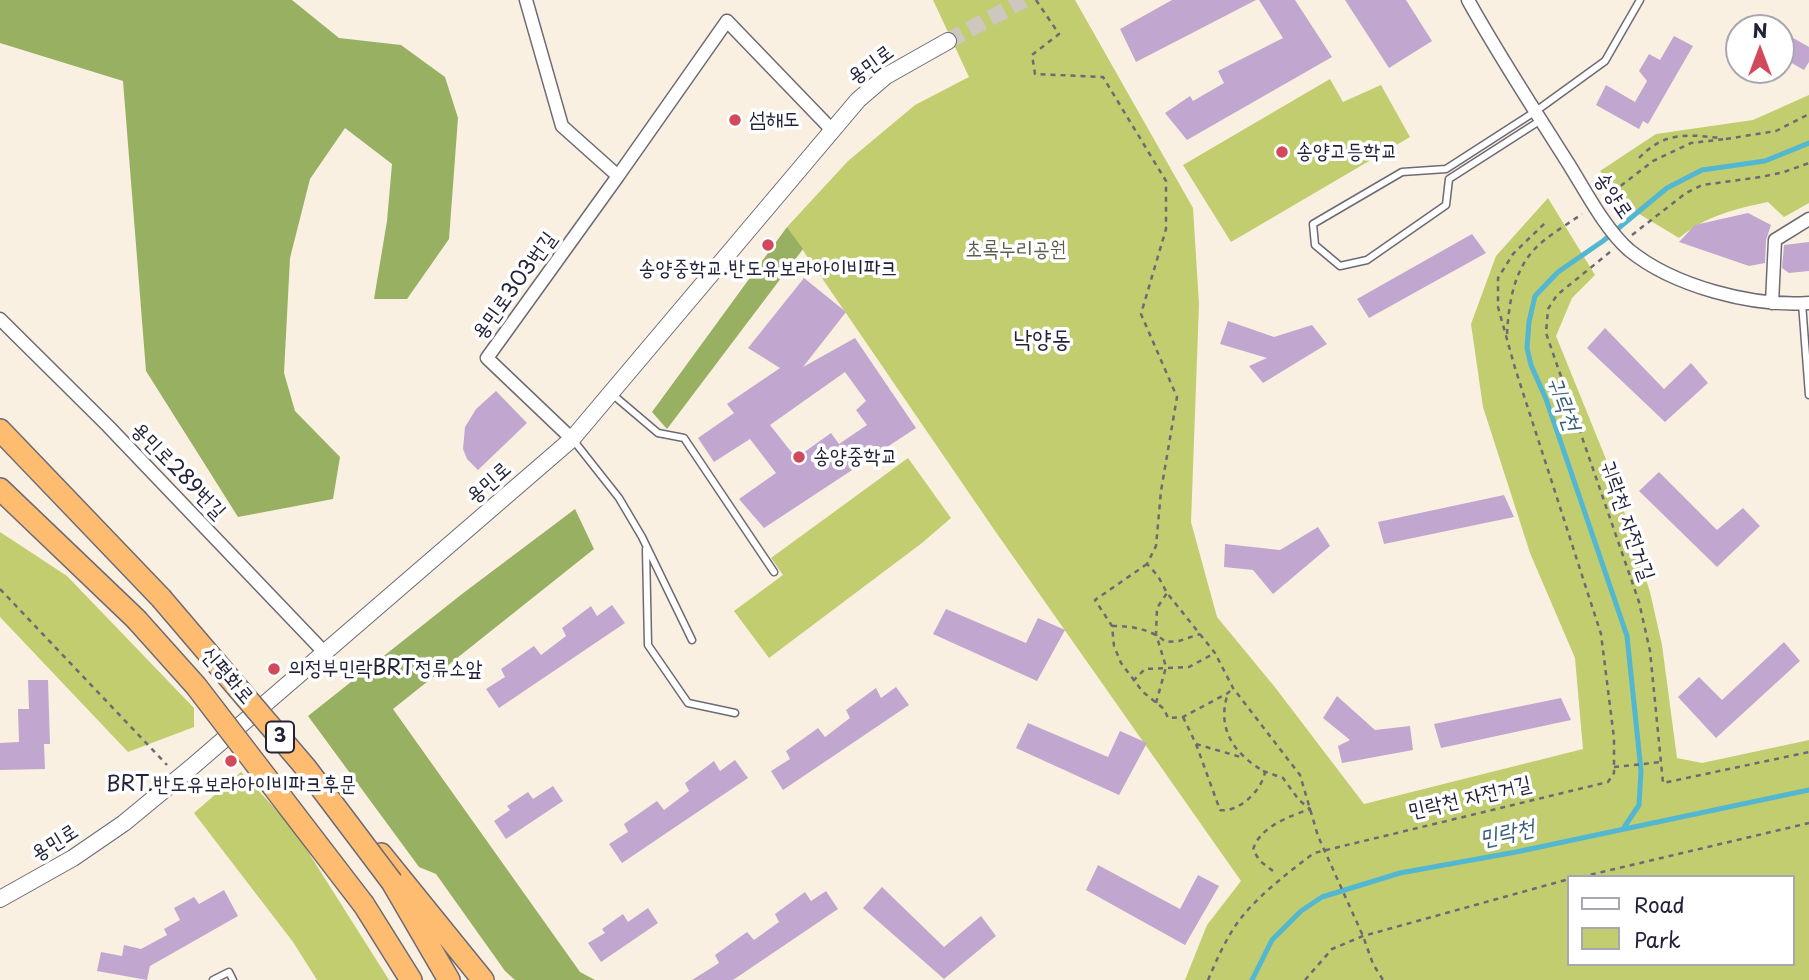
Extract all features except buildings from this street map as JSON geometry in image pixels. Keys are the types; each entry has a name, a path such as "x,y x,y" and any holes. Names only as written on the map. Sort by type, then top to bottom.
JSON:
{"highway":[{"name":"신평화로","path":"0,430 161,598 306,768 396,879 449,980"},
{"name":"신평화로","path":"0,489 136,620 196,686 364,905 411,980"},
{"path":"396,879 483,980"}],"street":[{"path":"526,0 562,126 618,176"},
{"name":"송양로","path":"1468,0 1598,211 1621,241 1656,268 1711,291 1772,303 1806,303"},
{"name":"용민로303번길","path":"572,439 487,358 727,21 832,130"},
{"name":"용민로","path":"0,899 73,858 124,823 572,439 858,100 886,76 948,41"},
{"path":"1772,303 1775,240 1809,219"},
{"name":"용민로289번길","path":"0,319 108,426 324,652"}],"lane":[{"path":"1538,115 1446,169 1402,172 1328,213 1313,224 1315,245 1340,266 1367,260 1446,205 1449,179 1538,115 1605,61 1640,0"},
{"path":"1806,303 1809,395"},
{"path":"611,393 659,433 684,438 774,572"},
{"path":"572,439 619,498 646,544 692,640"},
{"path":"646,544 648,645 688,703 735,713"},
{"path":"213,980 229,971 233,980"}],"path":[{"path":"1036,0 1059,34 1032,55 1035,74 1103,77 1166,181 1166,229 1141,314 1177,397 1161,491 1156,546 1147,564 1095,600 1112,626 1114,646 1121,663 1133,681 1164,709 1168,718 1184,717 1233,688"},
{"path":"1639,158 1651,145 1674,136 1696,135 1725,139 1776,131 1809,114"},
{"name":"귀락천 자전거길","path":"1662,762 1650,651 1639,602 1546,333 1548,309 1558,295 1621,241 1686,193 1702,185 1784,172 1809,163"},
{"path":"1547,221 1513,254 1498,278 1498,307 1515,368 1601,634 1614,738 1614,767 1662,762 1663,783 1809,752"},
{"path":"1147,564 1215,653 1233,688 1300,775 1318,836 1373,964 1383,980"},
{"path":"0,589 179,777"},
{"path":"1156,703 1166,667 1156,634 1157,608 1167,593"},
{"path":"1112,626 1134,626 1156,634 1166,642 1200,634"},
{"path":"1133,681 1145,669 1189,667 1215,653"},
{"path":"1228,693 1224,706 1226,734 1245,758 1265,772 1283,778 1299,800 1310,808"},
{"path":"1184,717 1220,810 1226,811 1240,806 1263,783 1265,772"},
{"path":"1196,744 1245,758"},
{"name":"민락천 자전거길","path":"1208,980 1241,917 1282,878 1314,853 1608,782 1614,773 1614,767"},
{"path":"1273,871 1260,862 1253,850 1255,840 1285,817 1310,808"},
{"path":"1589,875 1809,823"},
{"path":"1305,980 1332,948 1363,936 1568,879"}],"green space":[{"path":"0,0 292,0 339,38 401,45 445,77 458,118 449,239 407,299 374,299 387,221 392,164 345,128 310,179 290,258 284,373 295,411 340,457 333,499 238,517 146,371 123,81 0,43"},
{"name":"초록누리공원","path":"933,0 1075,0 1193,208 1199,304 1191,522 1217,617 1274,686 1364,804 1583,749 1575,658 1530,553 1483,407 1471,324 1496,256 1548,198 1595,275 1572,298 1556,336 1612,474 1650,592 1662,645 1677,758 1702,763 1809,740 1809,980 1185,980 1207,925 1241,881 993,528 787,227 848,161 915,105 969,77"},
{"path":"1330,79 1343,102 1381,85 1410,137 1231,242 1183,165"},
{"path":"1809,95 1809,203 1784,217 1768,202 1721,214 1679,238 1636,212 1600,171 1656,134 1753,120"},
{"path":"787,227 803,249 667,429 652,412"},
{"path":"908,458 951,518 922,543 769,658 734,611 783,575 771,558"},
{"path":"575,509 594,549 393,709 580,972 595,980 515,980 505,971 436,874 419,867 308,716"},
{"path":"0,532 67,576 194,708 194,727 128,752 0,617"},
{"path":"241,772 293,828 389,980 317,980 293,942 194,813"}],"waterway":[{"name":"귀락천","path":"1623,829 1639,805 1641,771 1627,636 1546,399 1531,365 1527,348 1535,296 1558,272 1603,241 1667,188 1702,170 1765,161 1809,143"},
{"name":"민락천","path":"1252,980 1272,940 1301,911 1322,897 1400,873 1516,852 1809,790"}],"tunnel":[{"path":"948,41 1024,0"}],"place":[{"name":"섬해도","path":"735,120"},
{"name":"송양고등학교","path":"1282,152"},
{"name":"송양중학교.반도유보라아이비파크","path":"768,245"},
{"name":"송양중학교","path":"799,457"},
{"name":"의정부민락BRT정류소앞","path":"274,669"},
{"name":"BRT.반도유보라아이비파크후문","path":"231,761"}],"district":[{"name":"낙양동","path":"1042,340"}]}
